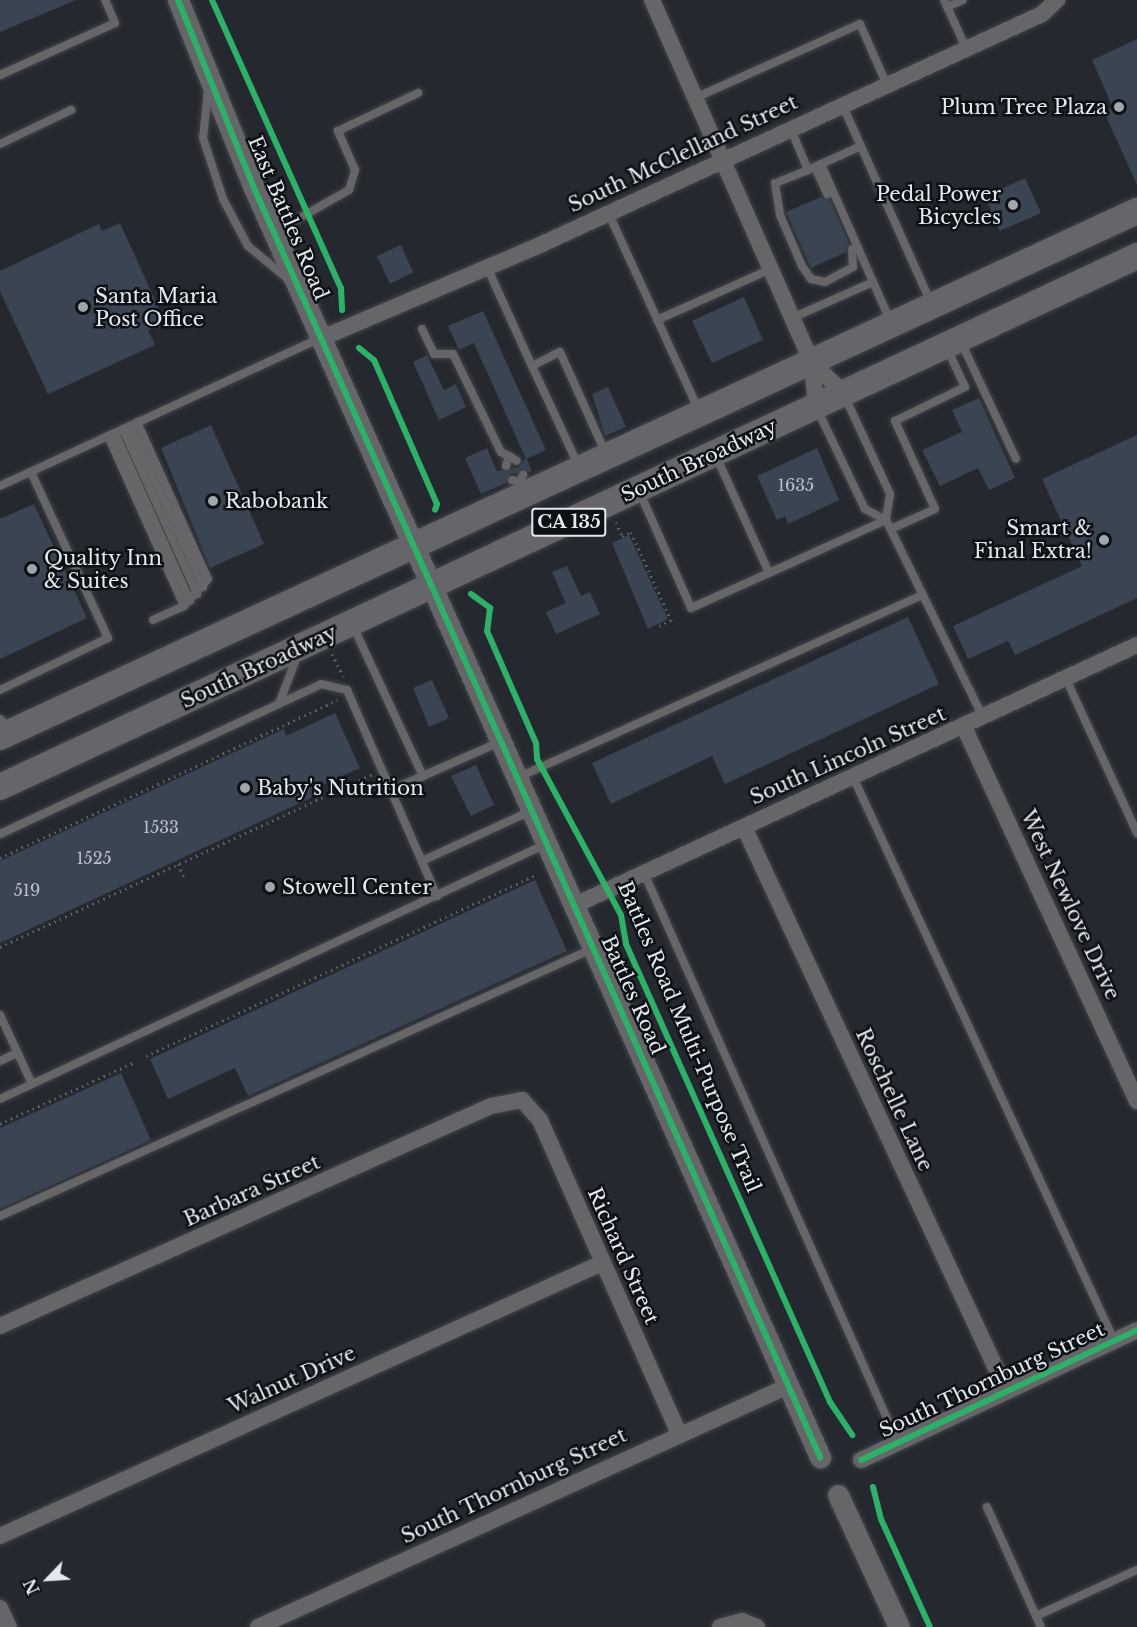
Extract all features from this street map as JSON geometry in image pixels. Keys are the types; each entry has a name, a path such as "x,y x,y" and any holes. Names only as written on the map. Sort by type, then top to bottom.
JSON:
{"main road":[{"name":"South Broadway","path":"4,729 416,546 521,483 581,470 1137,211"},
{"name":"South Broadway","path":"0,787 1137,256"}],"street":[{"name":"East Battles Road","path":"178,0 275,233 416,546"},
{"path":"652,0 812,363 816,406"},
{"name":"South McClelland Street","path":"322,338 487,267 721,157 1042,14 1057,0"},
{"path":"812,363 844,393"},
{"name":"Battles Road","path":"416,546 820,1457"},
{"name":"South Lincoln Street","path":"575,905 1137,645"},
{"name":"West Newlove Drive","path":"964,727 1137,1101"},
{"name":"Roschelle Lane","path":"744,826 1006,1390"},
{"name":"Richard Street","path":"522,1100 540,1120 679,1433"},
{"name":"Barbara Street","path":"0,1326 491,1107 522,1100"},
{"name":"Walnut Drive","path":"0,1536 602,1263"},
{"name":"South Thornburg Street","path":"861,1460 1137,1330"},
{"name":"South Thornburg Street","path":"258,1627 679,1433 788,1386"},
{"path":"838,1495 899,1627"},
{"path":"0,1608 9,1627"},
{"path":"720,1627 755,1625"}],"lane":[{"path":"0,75 115,23 105,0"},
{"path":"963,0 946,4 966,48"},
{"path":"695,98 860,24 886,83"},
{"path":"210,73 203,138 223,199 248,246 300,288"},
{"path":"275,233 349,190 355,170 338,131 418,93"},
{"path":"842,103 933,307"},
{"path":"0,144 71,110"},
{"path":"790,127 815,167 893,325"},
{"path":"852,249 853,267 825,282 811,279 802,266 780,215 775,183 861,146"},
{"path":"815,167 827,194"},
{"path":"608,212 700,415"},
{"path":"487,267 581,470"},
{"path":"657,320 771,269"},
{"path":"792,318 873,282"},
{"path":"422,329 434,354 453,354 501,452 513,459 506,466"},
{"path":"0,486 322,338"},
{"path":"952,343 1016,459"},
{"path":"891,529 935,509 895,421 965,387 952,343"},
{"path":"532,366 560,352 607,458"},
{"path":"844,393 890,494 886,520"},
{"path":"816,406 865,508 886,520 891,529 983,718"},
{"path":"123,429 194,597"},
{"path":"123,429 194,597"},
{"path":"123,429 208,579 194,597 153,620"},
{"path":"715,453 769,573"},
{"path":"0,690 108,638 31,472"},
{"path":"639,489 691,608 886,520"},
{"path":"518,777 923,595"},
{"path":"352,623 423,776"},
{"path":"279,704 300,647"},
{"path":"1065,679 1137,834"},
{"path":"0,834 321,684 347,690 437,896"},
{"path":"391,790 502,741"},
{"path":"853,777 1114,1340"},
{"path":"422,861 533,810"},
{"path":"0,1099 548,843"},
{"path":"644,873 898,1443"},
{"path":"0,1216 594,947"},
{"path":"0,1015 32,1084"},
{"path":"0,1061 17,1053"},
{"path":"987,1507 1041,1627"},
{"path":"1036,1616 1137,1570"}],"path":[{"path":"616,522 622,536 631,532 671,620 659,626"},
{"path":"332,653 342,676"},
{"path":"0,858 340,700"},
{"path":"0,947 375,773"},
{"path":"178,864 185,879"},
{"path":"146,1056 536,875"},
{"path":"242,1003 246,1011"},
{"path":"0,1124 135,1062"}],"building":[{"path":"0,0 76,0 0,32"},
{"path":"1137,39 1137,185 1104,112 1113,108 1092,60"},
{"name":"Pedal Power Bicycles","path":"1025,178 1041,213 1000,231 985,197"},
{"path":"821,197 830,200 849,243 846,252 811,268 786,212"},
{"name":"Santa Maria Post Office","path":"120,223 165,322 148,330 155,345 48,394 0,291 0,271 99,224 102,231"},
{"path":"401,245 413,272 390,284 377,256"},
{"path":"744,297 763,340 712,363 692,321"},
{"path":"483,311 546,450 526,459 474,343 459,350 448,326"},
{"path":"427,355 444,390 456,384 466,407 439,420 413,362"},
{"path":"608,387 626,427 605,436 592,394"},
{"path":"979,398 1015,478 989,490 978,468 940,486 922,450 962,432 952,410"},
{"name":"Rabobank","path":"211,425 264,544 210,568 161,448"},
{"path":"1137,435 1137,598 1015,655 1008,641 968,659 953,626 1082,566 1042,479"},
{"path":"487,448 497,471 519,467 526,457 532,471 510,474 506,483 481,494 465,458"},
{"path":"817,448 839,500 788,524 785,516 777,520 757,476"},
{"name":"Quality Inn & Suites","path":"34,504 87,618 0,659 0,519"},
{"path":"629,535 668,619 648,629 612,543"},
{"path":"567,566 581,596 590,592 600,614 556,634 546,612 566,603 552,572"},
{"path":"908,617 939,684 725,784 712,756 611,804 592,763"},
{"path":"432,680 449,718 429,727 413,688"},
{"path":"335,713 360,768 312,789 315,796 0,943 0,861 284,729 286,736"},
{"path":"476,765 494,805 471,816 451,776"},
{"path":"535,880 567,951 248,1096 235,1068 168,1099 150,1059"},
{"path":"121,1073 151,1140 0,1209 0,1128"}],"cycle path":[{"path":"178,0 254,188 820,1457"},
{"path":"212,0 341,288 342,310"},
{"path":"359,348 374,360 437,504 435,510"},
{"name":"Battles Road Multi-Purpose Trail","path":"471,594 490,608 487,631 536,743 537,759 621,915 626,944 830,1402 852,1435"},
{"path":"861,1460 1137,1330"},
{"path":"873,1487 881,1519 930,1627"}],"place":[{"name":"Plum Tree Plaza","path":"1119,107"},
{"name":"Pedal Power Bicycles","path":"1013,205"},
{"name":"Santa Maria Post Office","path":"83,307"},
{"name":"Rabobank","path":"213,501"},
{"name":"Smart & Final Extra!","path":"1104,540"},
{"name":"Quality Inn & Suites","path":"32,569"},
{"name":"Baby's Nutrition","path":"245,788"},
{"name":"Stowell Center","path":"270,887"}]}
